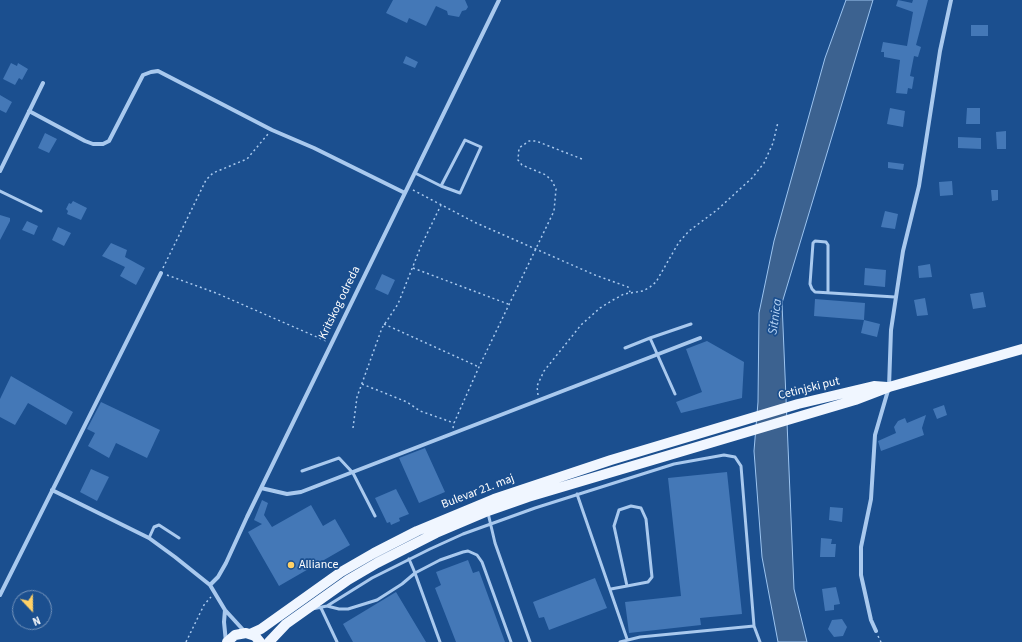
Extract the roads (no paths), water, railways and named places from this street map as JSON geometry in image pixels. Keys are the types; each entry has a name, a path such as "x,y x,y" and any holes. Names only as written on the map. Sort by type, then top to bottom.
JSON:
{"main road":[{"path":"889,387 1022,349"},
{"name":"Cetinjski put","path":"736,422 798,404 874,386 889,387"},
{"name":"Cetinjski put","path":"740,434 874,394 889,387"},
{"name":"Bulevar 21. maj","path":"226,642 235,635 261,629 341,572 389,545 450,516 532,485 736,422"},
{"name":"Bulevar 21. maj","path":"269,642 278,631 348,580 393,554 436,533 488,511 528,497 740,434"},
{"path":"248,633 260,642"}],"street":[{"name":"Kritskog odreda","path":"210,585 218,577 226,563 261,488 499,0"},
{"path":"876,631 865,598 860,561 861,547 871,499 875,435 889,387 891,330 895,297 903,252 919,186 940,51 951,0"},
{"path":"29,112 85,141 97,145 103,144 109,140 143,75 158,71 272,130 314,148 405,193"},
{"path":"0,171 43,83"},
{"path":"0,595 161,273"},
{"path":"261,488 287,494 301,492 455,431 540,401 700,338"},
{"path":"52,490 149,538 210,585 225,610 248,633"},
{"path":"225,610 224,622 226,642"}],"lane":[{"path":"415,173 441,186 460,193 481,147 465,140 441,186"},
{"path":"0,191 41,210"},
{"path":"828,292 828,245 826,242 815,241 813,243 810,284 815,292 895,297"},
{"path":"625,348 691,324"},
{"path":"650,338 675,394"},
{"path":"684,450 686,461"},
{"path":"308,608 321,608 328,606 372,578 408,559 463,534 490,524 577,494 686,461 730,455 737,460 741,466 754,626 760,642"},
{"path":"302,471 339,458 353,472 375,516"},
{"path":"577,494 627,639"},
{"path":"611,589 627,586 648,582 652,577 646,519 641,508 631,506 619,510 614,526 627,586"},
{"path":"488,511 495,543 530,642"},
{"path":"149,538 154,527 159,525 179,538"},
{"path":"328,606 339,609 348,609 368,604 399,587 415,573 463,552 477,555 482,562 512,642"},
{"path":"408,559 415,573 440,642"},
{"path":"321,608 337,642"},
{"path":"620,642 627,639 754,626"}],"water":[{"name":"Sitnica","path":"846,0 873,0 782,303 794,589 807,642 778,642 762,557 754,451 758,402 759,313 774,241 825,58"}],"place":[{"name":"Alliance","path":"291,565"}]}
